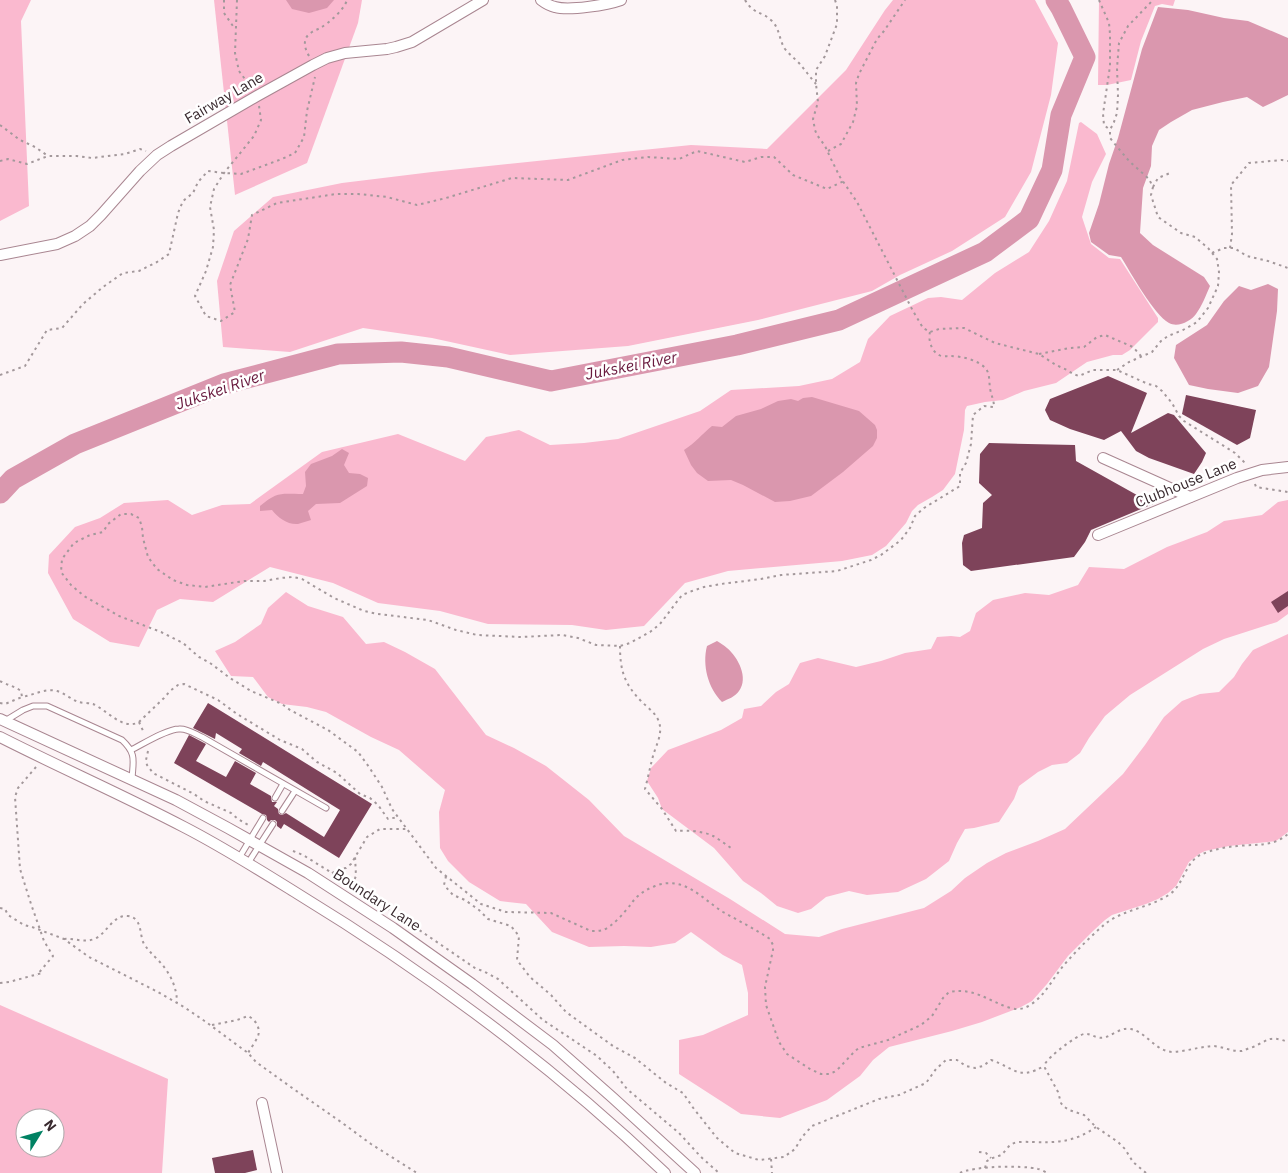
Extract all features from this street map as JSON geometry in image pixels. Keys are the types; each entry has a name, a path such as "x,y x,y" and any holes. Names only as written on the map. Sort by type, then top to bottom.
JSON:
{"street":[{"name":"Fairway Lane","path":"0,255 57,244 75,236 90,226 157,155 313,65 345,52 396,48 412,42 483,0"},
{"path":"541,0 549,5 562,8 599,5 621,0"},
{"path":"1103,458 1190,497"},
{"name":"Clubhouse Lane","path":"1098,535 1231,480 1262,470 1288,467"},
{"name":"Boundary Lane","path":"2,720 176,800 308,873 393,928 553,1045 695,1173"},
{"path":"0,737 185,827 350,926 472,1011 587,1102 665,1173"},
{"path":"262,1102 276,1173"}],"lane":[{"path":"2,720 33,706 48,706 122,740 131,750 133,759 132,780"},
{"path":"131,750 170,731 179,728 186,730 202,737 326,808"},
{"path":"275,798 283,784"},
{"path":"282,811 296,791"},
{"path":"244,861 255,843 263,818"},
{"path":"244,861 255,843 274,824"}],"path":[{"path":"224,0 224,13 236,31"},
{"path":"237,0 235,53 239,71 257,96 261,120 254,136 224,173 214,189 210,208 214,230 213,247 206,271 195,296 206,316 220,321 235,312 230,285 248,239 252,215 277,203 336,194 358,194 387,197 417,205 512,178 568,180 622,160 648,157 679,159 697,151 745,162 761,157 774,157 794,175 827,189 844,181"},
{"path":"0,375 25,366 47,330 62,328 103,287 123,273 139,271 169,254 178,213 183,201 192,193 198,182 208,171 241,174 295,153 304,137 306,111 315,76 313,65 304,48 305,41 310,32 321,28 341,11 347,0"},
{"path":"745,0 754,12 774,23 780,33 786,51 800,64 816,84"},
{"path":"835,0 837,24 825,56 816,70 818,102 814,124 817,135 861,210 923,328 930,332 939,329 964,328 995,343 1039,354 1079,376 1093,370 1117,370 1156,386 1172,403 1178,416 1184,422 1244,461 1256,487 1288,492"},
{"path":"828,151 841,144 854,122 857,106 856,83 858,74 877,40 905,0"},
{"path":"1099,0 1109,23 1110,34 1110,66 1103,114 1104,125 1110,130"},
{"path":"1152,187 1149,179 1128,161 1110,138 1110,130 1117,113 1117,68 1120,43 1128,26 1153,0"},
{"path":"0,125 20,140 48,156"},
{"path":"0,161 8,158 27,164 48,156 92,158 125,154 140,149 157,155"},
{"path":"1230,248 1232,234 1231,185 1249,163 1288,161"},
{"path":"1117,370 1129,362 1152,352 1168,336 1197,322 1208,308 1218,286 1219,272 1217,259 1208,248 1195,237 1182,233 1158,217 1151,195 1152,187 1158,178 1170,173"},
{"path":"1212,254 1224,248 1234,248 1247,256 1288,268"},
{"path":"930,332 928,338 932,349 938,355 965,358 981,364 988,371 990,390 994,400 994,407 984,406 973,415 971,444 966,463 960,473 960,486 924,508 915,516 910,528 901,540 871,560 837,571 781,575 761,580 704,587 692,591 682,595 660,624 650,632 630,643 620,646 596,645 578,638 562,635 521,637 477,635 428,620 364,611 334,598 302,579 293,577 205,587 188,585 173,580 157,569 148,557 139,518 131,514 121,514 108,524 102,532 90,535 74,543 62,558 61,572 71,585 84,596 119,616 161,632 183,643 200,658 250,691 282,704 328,730 358,752 382,788 392,809 436,868 481,904 506,912 551,913 591,931 602,931 624,912 634,899 649,888 660,884 680,884 700,894 721,910 770,939 773,950 765,987 766,1005 779,1042 787,1054 810,1069 824,1074 834,1072 859,1048 897,1037 927,1021 949,992 961,991 980,994 1012,1009 1021,1009 1030,1005 1042,995 1066,964 1111,918 1155,902 1172,892 1180,883 1192,862 1200,855 1236,846 1274,843 1288,834"},
{"path":"1039,354 1084,347 1092,340 1105,335 1133,347 1142,357"},
{"path":"620,646 622,675 641,701 650,708 659,723 659,741 653,756 645,789 662,809 676,831 706,834 715,837 731,848"},
{"path":"0,703 6,704 22,697"},
{"path":"37,975 53,956 44,941 20,869 15,797 18,788 42,758"},
{"path":"332,873 351,864 367,837 380,829 407,829"},
{"path":"352,885 356,876 356,856"},
{"path":"446,876 444,885 453,895 465,900 488,919 512,926 519,936 517,960 530,977 551,995 566,1012 683,1093 717,1138 735,1153 759,1160 784,1157 795,1149 812,1126 879,1099 899,1095 926,1083 946,1060 957,1060 966,1066 975,1068 983,1066 991,1060 1001,1063 1015,1072 1031,1073 1044,1066 1058,1052 1083,1034 1089,1034 1098,1038 1128,1028 1138,1032 1160,1049 1173,1052 1214,1046 1241,1051 1269,1038 1278,1038 1288,1042"},
{"path":"0,908 24,925 64,939 89,957 184,1007 248,1054 256,1062 371,1144 416,1173"},
{"path":"64,939 71,938 81,941 96,939 122,917 128,916 132,918 139,924 144,943 173,981 177,1003"},
{"path":"0,983 42,973"},
{"path":"211,1026 248,1016 253,1018 259,1035 248,1054"},
{"path":"1044,1066 1058,1092 1061,1104 1069,1110 1084,1115 1096,1127 1118,1142 1125,1149 1132,1162 1146,1173"},
{"path":"985,1168 987,1161 1000,1155 1011,1144 1074,1139 1096,1127"},
{"path":"980,1152 986,1153 991,1158"},
{"path":"771,1159 772,1173"},
{"path":"960,1173 985,1168 1020,1167 1037,1168 1048,1173"}],"shaded area":[{"path":"0,0 31,0 21,21 29,206 0,221"},
{"path":"214,0 362,0 358,23 307,163 235,195"},
{"path":"286,0 334,0 327,8 309,13 292,9"},
{"path":"893,0 1035,0 1058,43 1051,95 1031,172 1005,217 952,251 900,275 872,291 758,320 628,346 510,355 432,338 363,328 290,352 223,347 217,281 234,231 273,197 342,183 691,145 767,149 846,70"},
{"path":"1099,0 1175,0 1173,6 1162,4 1155,6 1141,41 1131,80 1098,85"},
{"path":"1158,7 1188,10 1248,21 1288,38 1288,95 1263,107 1247,97 1192,110 1159,130 1152,146 1151,166 1143,188 1140,233 1153,245 1204,277 1210,286 1194,317 1176,325 1163,319 1157,312 1121,257 1109,255 1091,242 1089,233 1099,204 1142,49"},
{"path":"1081,122 1097,134 1106,154 1092,182 1082,217 1091,244 1109,258 1120,259 1158,318 1158,322 1130,350 1122,355 1113,355 1087,362 1056,383 1024,391 1003,400 967,406 955,474 943,490 918,505 912,511 906,523 886,546 872,555 842,561 728,571 685,583 644,626 606,630 572,625 488,624 440,611 378,603 333,583 270,567 213,602 180,599 157,610 139,647 110,642 73,619 48,573 49,555 75,527 100,518 124,503 168,500 192,515 222,505 250,504 322,452 398,434 465,461 486,437 519,430 550,445 618,439 700,411 731,390 799,386 832,379 860,362 868,339 890,316 928,298 941,297 962,300 995,273 1029,252 1049,221 1067,181 1079,123"},
{"path":"1268,284 1278,289 1277,311 1269,367 1258,386 1238,393 1189,385 1174,358 1176,345 1207,325 1224,301 1239,286 1251,290"},
{"path":"812,397 859,411 875,425 877,438 873,446 811,496 775,502 731,480 708,481 697,473 691,465 684,450 712,426 722,427 736,416 761,409 778,401 791,399 798,401 803,398"},
{"path":"342,449 349,453 344,465 349,473 360,474 368,478 367,486 340,503 316,504 308,511 311,520 298,524 284,520 272,510 260,511 260,506 276,496 303,494 306,486 305,472 311,464 332,456"},
{"path":"1288,500 1288,614 1277,622 1224,639 1203,649 1130,695 1105,716 1080,753 1067,763 1052,765 1038,772 1019,786 1014,799 999,822 965,829 949,861 926,879 898,892 867,895 849,891 826,897 811,909 798,913 777,906 743,881 714,848 662,809 658,798 647,781 651,768 668,750 721,730 742,718 744,709 761,706 776,692 789,684 800,663 818,658 856,667 905,653 931,649 937,637 960,637 970,631 976,613 993,600 1025,593 1049,595 1078,585 1089,567 1124,569 1167,547 1207,532 1224,521 1262,515 1278,502"},
{"path":"286,592 308,606 343,617 366,644 384,642 435,669 486,735 546,766 589,800 624,836 785,934 819,937 842,929 924,908 951,891 965,878 987,863 1006,853 1065,829 1123,774 1164,717 1182,701 1200,694 1219,692 1234,677 1253,650 1288,634 1288,832 1276,841 1229,846 1199,854 1189,862 1176,886 1168,893 1146,904 1112,915 1105,920 1068,956 1032,1001 1021,1007 982,1022 889,1047 873,1060 860,1076 827,1100 780,1118 741,1114 679,1074 679,1040 703,1035 748,1015 748,993 742,965 723,955 691,932 675,943 651,947 589,947 552,932 526,904 500,901 469,882 448,861 440,848 439,812 445,790 399,750 326,712 307,707 282,704 268,697 253,677 231,676 215,651 235,642 261,624 268,608"},
{"path":"717,641 735,657 741,668 743,680 739,691 722,702 713,690 707,676 705,661 707,646"},
{"path":"0,1005 168,1079 162,1173 0,1173"}],"building":[{"path":"1108,376 1147,393 1131,433 1168,413 1174,415 1206,453 1194,474 1149,458 1136,451 1121,431 1104,440 1050,420 1045,410 1050,399"},
{"path":"1186,395 1256,410 1250,438 1237,445 1182,414"},
{"path":"989,443 1075,445 1076,461 1153,504 1091,530 1074,557 971,571 963,565 962,543 964,535 982,528 983,503 992,495 979,483 980,454"},
{"path":"1288,591 1288,606 1278,613 1271,602"},
{"path":"208,703 372,804 339,858 284,824 281,829 277,826 275,820 269,822 266,815 174,763 189,735 206,744 196,761 226,777 235,761 256,773 250,784 271,796 272,802 277,802 274,806 278,809 279,814 286,813 324,837 340,810 263,762 261,766 239,753 242,749 216,733 215,739 193,728"},
{"path":"253,1150 257,1170 245,1173 215,1173 212,1158"}],"waterway":[{"name":"Jukskei River","path":"0,493 13,479 75,444 224,384 338,354 401,352 448,357 551,381 737,345 839,320 985,252 1029,219 1052,170 1061,115 1085,57 1056,0"}]}
